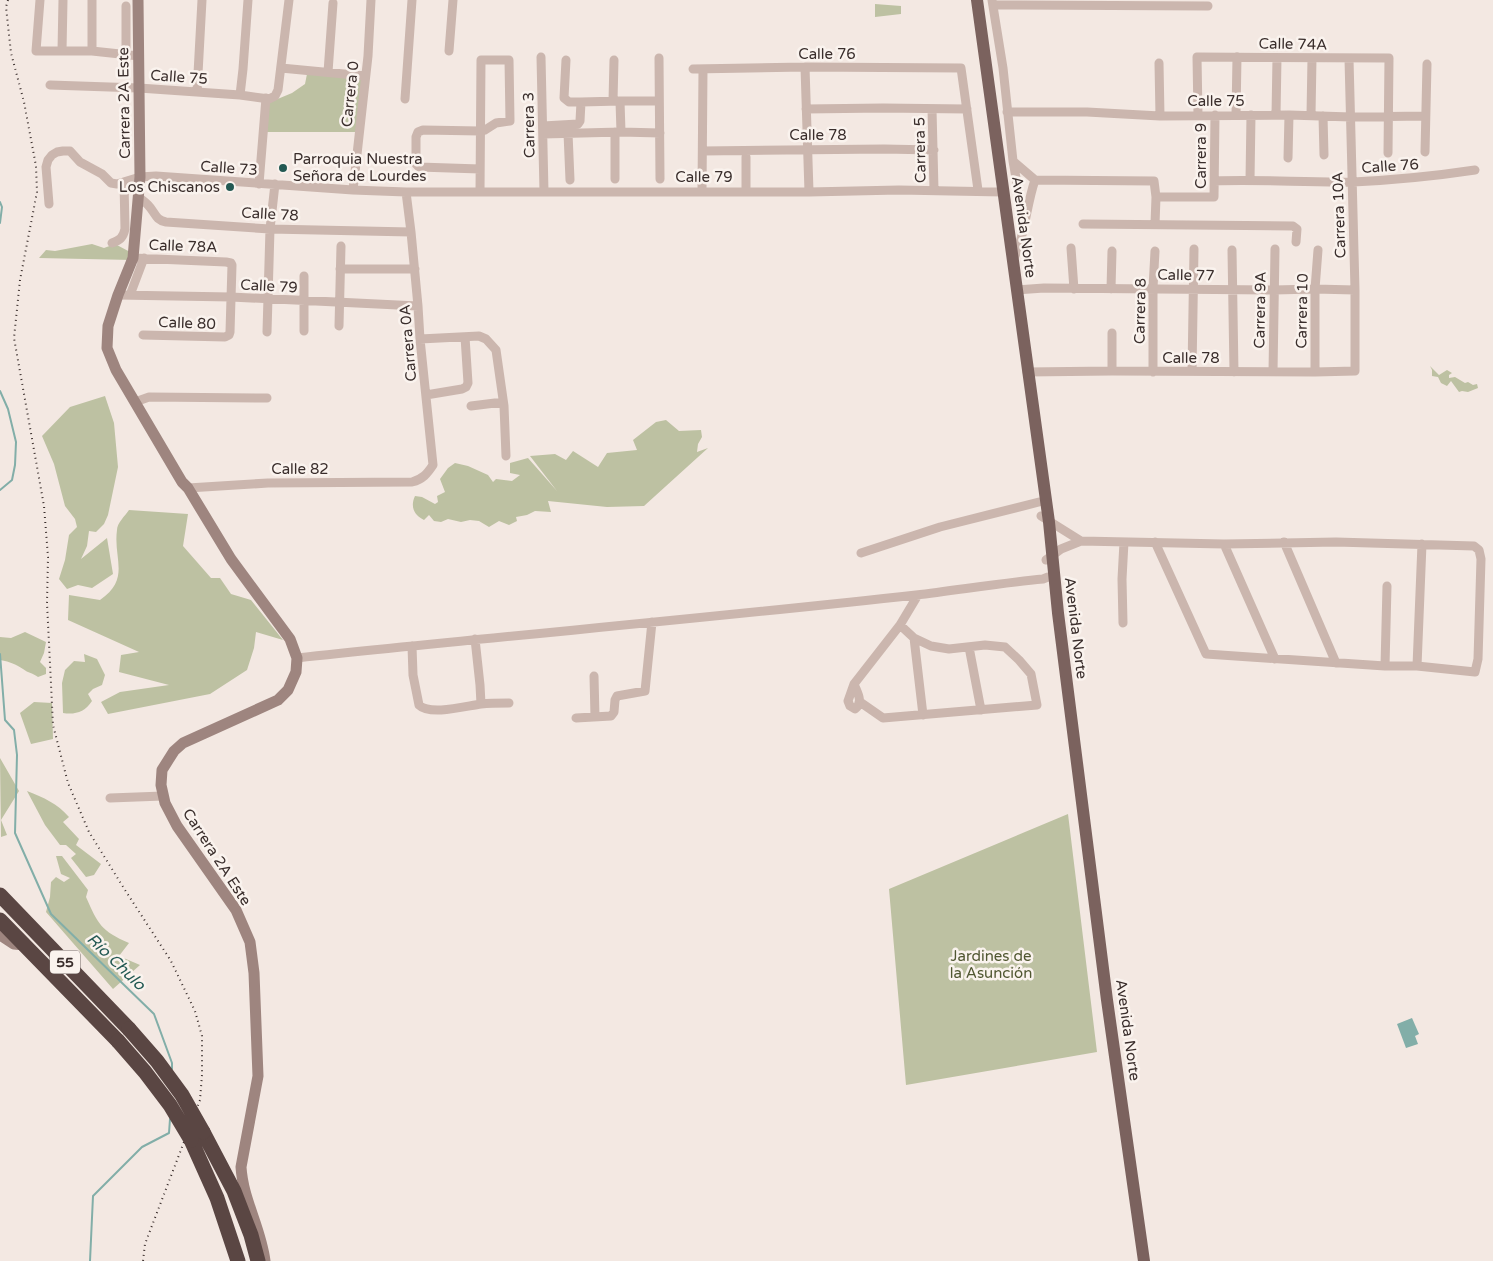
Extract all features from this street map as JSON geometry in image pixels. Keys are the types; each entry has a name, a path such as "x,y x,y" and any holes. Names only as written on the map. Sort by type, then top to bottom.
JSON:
{"highway":[{"name":"55","path":"0,895 129,1029 157,1061 182,1095 238,1261"},
{"name":"55","path":"0,920 118,1041 197,1136 234,1191 251,1235 258,1261"}],"main road":[{"name":"Avenida Norte","path":"970,0 1012,263 1019,290 1049,558 1107,1000 1144,1261"},
{"name":"Avenida Norte","path":"977,0 1039,502 1045,519"},
{"name":"Avenida Norte","path":"1049,558 1048,577 1136,1261"}],"street":[{"path":"40,0 36,51 92,52 139,56"},
{"path":"62,51 63,0"},
{"path":"92,0 92,52"},
{"name":"Carrera 2A Este","path":"138,0 139,258 118,295 108,326 107,348 116,370 185,485 231,559 290,638 297,658 296,672 288,690 278,700 183,743 174,751 162,770 161,785 165,804 177,826 236,910 250,942 254,973 258,1076 241,1167 244,1191 256,1221 265,1261"},
{"path":"197,92 202,0"},
{"path":"240,95 248,0"},
{"path":"259,184 271,97 278,90 289,0"},
{"name":"Carrera 0","path":"353,190 368,56 370,0"},
{"path":"405,99 412,0"},
{"path":"449,51 453,0"},
{"path":"1024,223 1013,162 1003,68 992,2 1208,6"},
{"path":"328,72 333,3"},
{"path":"126,6 126,56"},
{"name":"Calle 74A","path":"1198,115 1197,57 1389,58 1389,116"},
{"name":"Carrera 3","path":"541,58 544,192"},
{"path":"659,58 660,178"},
{"path":"1236,115 1237,58"},
{"path":"1276,115 1277,58"},
{"path":"1311,115 1312,58"},
{"name":"Carrera 10A","path":"1349,59 1356,371"},
{"path":"480,169 419,167 416,164 416,137 418,132 423,130 480,131 485,130 496,122 510,121 509,60 481,60 480,131 480,169 480,192"},
{"path":"566,60 564,98 569,102 659,101"},
{"path":"614,60 618,132 615,178"},
{"path":"1159,63 1160,116"},
{"path":"1425,152 1428,64"},
{"path":"805,67 808,192"},
{"path":"281,68 365,76"},
{"name":"Calle 76","path":"693,68 962,68 967,108"},
{"path":"702,191 703,69"},
{"name":"Calle 75","path":"50,85 139,88 271,97"},
{"path":"543,130 578,124 580,121 581,102"},
{"path":"806,109 967,108 978,190"},
{"name":"Carrera 5","path":"932,109 934,190"},
{"name":"Calle 75","path":"1008,112 1087,112 1160,116 1426,116"},
{"name":"Carrera 9","path":"1156,197 1214,197 1215,115"},
{"path":"1250,180 1251,115"},
{"path":"1288,158 1290,115"},
{"path":"1323,116 1324,155"},
{"path":"1388,153 1389,116"},
{"path":"543,130 568,133 660,132"},
{"path":"568,133 570,180"},
{"name":"Calle 78","path":"703,151 807,149 934,150"},
{"path":"49,204 46,167 52,155 63,150 70,152 80,162 102,174 111,183 124,182 125,229 120,240 112,243"},
{"path":"746,157 746,191"},
{"path":"1013,162 1035,180 1154,182 1156,197 1155,224"},
{"name":"Calle 76","path":"1215,181 1352,182 1438,176 1476,170"},
{"name":"Calle 73","path":"124,182 140,177 156,176 406,192"},
{"path":"1019,290 1019,250 1035,180"},
{"path":"266,332 270,229 275,184"},
{"name":"Calle 79","path":"406,192 1000,191"},
{"name":"Carrera 0A","path":"406,192 433,465 421,479 412,482"},
{"name":"Calle 78","path":"138,197 150,207 156,218 160,221 270,229 411,232"},
{"path":"1083,224 1293,226 1296,229 1296,242"},
{"path":"340,326 341,246"},
{"path":"1071,248 1074,289"},
{"path":"1192,371 1194,249"},
{"name":"Carrera 9A","path":"1273,372 1275,249"},
{"path":"1012,263 1019,250"},
{"path":"1232,250 1234,372"},
{"name":"Carrera 10","path":"1315,372 1315,289 1318,250"},
{"path":"1111,289 1112,251"},
{"name":"Carrera 8","path":"1153,372 1155,251"},
{"path":"130,295 139,258"},
{"name":"Calle 78A","path":"139,258 231,263 231,298"},
{"path":"340,269 415,269"},
{"path":"304,276 304,331"},
{"name":"Calle 77","path":"1019,290 1153,288 1355,290"},
{"name":"Calle 79","path":"118,295 418,306"},
{"name":"Calle 80","path":"144,335 225,338 229,335 231,298"},
{"path":"1112,333 1112,371"},
{"path":"420,339 479,336 486,339 496,350 503,402 506,456"},
{"path":"426,395 466,387 468,383 465,337"},
{"name":"Calle 78","path":"1027,372 1356,371"},
{"path":"135,402 149,397 164,396 267,398"},
{"path":"471,406 503,402"},
{"name":"Calle 82","path":"185,485 412,482"},
{"path":"861,552 940,527 1039,502"},
{"path":"1045,519 1081,541"},
{"path":"1049,558 1061,549 1081,541 1155,542 1224,544 1284,542 1474,546 1479,550 1482,559 1479,649 1475,672 1417,666 1385,666 1206,654 1155,542"},
{"path":"1123,622 1122,579 1124,542"},
{"path":"1284,542 1336,663"},
{"path":"1224,544 1275,659"},
{"path":"1417,666 1422,544"},
{"path":"297,658 918,595 1048,577"},
{"path":"1385,666 1388,586"},
{"path":"900,625 914,638 931,646 949,649 985,645 1005,646 1031,674 1037,705 883,718 860,702 854,684 900,625 918,595"},
{"path":"576,718 612,715 615,700 619,695 644,692 646,690 652,622"},
{"path":"914,638 923,715"},
{"path":"475,639 481,704"},
{"path":"412,646 414,675 420,707 428,710 509,703"},
{"path":"969,648 981,710"},
{"path":"594,676 595,717"},
{"path":"110,798 163,796"},
{"path":"0,935 14,944 24,945"}],"green space":[{"path":"875,4 901,6 901,14 875,17"},
{"path":"307,74 362,79 358,132 267,132 268,103 292,93 305,84"},
{"path":"92,244 104,248 115,244 132,253 132,260 39,258 46,250 55,251"},
{"path":"1430,366 1439,375 1447,370 1452,373 1449,375 1449,378 1455,377 1465,383 1477,384 1478,388 1468,392 1459,392 1451,381 1447,386 1441,383 1438,377 1432,376"},
{"path":"105,396 114,423 118,467 108,515 104,524 96,532 89,531 87,546 81,559 107,538 113,574 92,588 78,585 67,589 59,579 65,560 69,535 77,527 75,519 65,506 54,464 42,436 70,407"},
{"path":"666,420 679,431 701,430 702,437 698,444 697,452 708,448 644,506 607,507 548,501 551,512 535,511 516,517 517,521 509,525 499,521 489,527 479,521 470,520 461,522 448,519 441,522 434,521 429,515 424,520 414,510 415,496 422,497 435,504 438,502 437,496 445,492 440,479 448,468 455,463 468,466 488,475 493,482 496,479 512,481 520,475 510,473 510,463 528,458 557,491 530,456 555,454 566,460 573,451 598,467 607,453 637,450 633,440 656,422"},
{"path":"129,510 188,514 183,546 211,578 220,578 231,594 251,600 283,640 256,632 254,648 247,670 210,694 108,714 101,702 120,692 169,685 119,672 121,655 139,652 68,620 69,595 100,600 115,584 119,568 116,540 117,527"},
{"path":"25,632 46,642 40,662 46,668 46,674 38,677 15,664 0,660 0,637 11,638"},
{"path":"84,654 97,659 105,675 102,685 93,689 88,694 92,701 86,708 72,714 63,713 62,683 65,670 74,661 85,662"},
{"path":"34,702 52,703 53,739 31,744 20,713"},
{"path":"0,758 19,791 1,820 7,835 1,837"},
{"path":"27,791 55,804 69,817 63,822 79,839 76,845 101,864 94,875 86,877 71,858 76,854 66,845 60,845 45,825"},
{"name":"Jardines de la Asunción","path":"1068,814 1097,1052 906,1085 889,889"},
{"path":"56,856 62,856 88,890 86,897 102,926 112,935 129,943 119,956 140,965 113,989 46,912 51,882 56,877 64,882 70,878 61,874"}],"water":[{"path":"1412,1018 1419,1034 1415,1036 1418,1044 1406,1048 1397,1024"}],"waterway":[{"name":"Río Chulo","path":"0,202 2,207 0,223"},
{"name":"Río Chulo","path":"0,391 8,409 16,442 12,480 0,490"},
{"name":"Río Chulo","path":"0,654 5,720 14,730 17,755 15,833 51,914 154,1014 172,1063 172,1069"},
{"name":"Río Chulo","path":"90,1261 93,1196 142,1147 169,1133 170,1119"}],"railway":[{"path":"8,0 6,7 11,53 24,102 36,166 37,192 20,280 14,338 44,506 48,557 47,603 53,725 68,783 89,832 171,961 195,1011 202,1036 200,1100 145,1244 143,1261"}],"place":[{"name":"Parroquia Nuestra Señora de Lourdes","path":"283,168"},
{"name":"Los Chiscanos","path":"230,187"}]}
